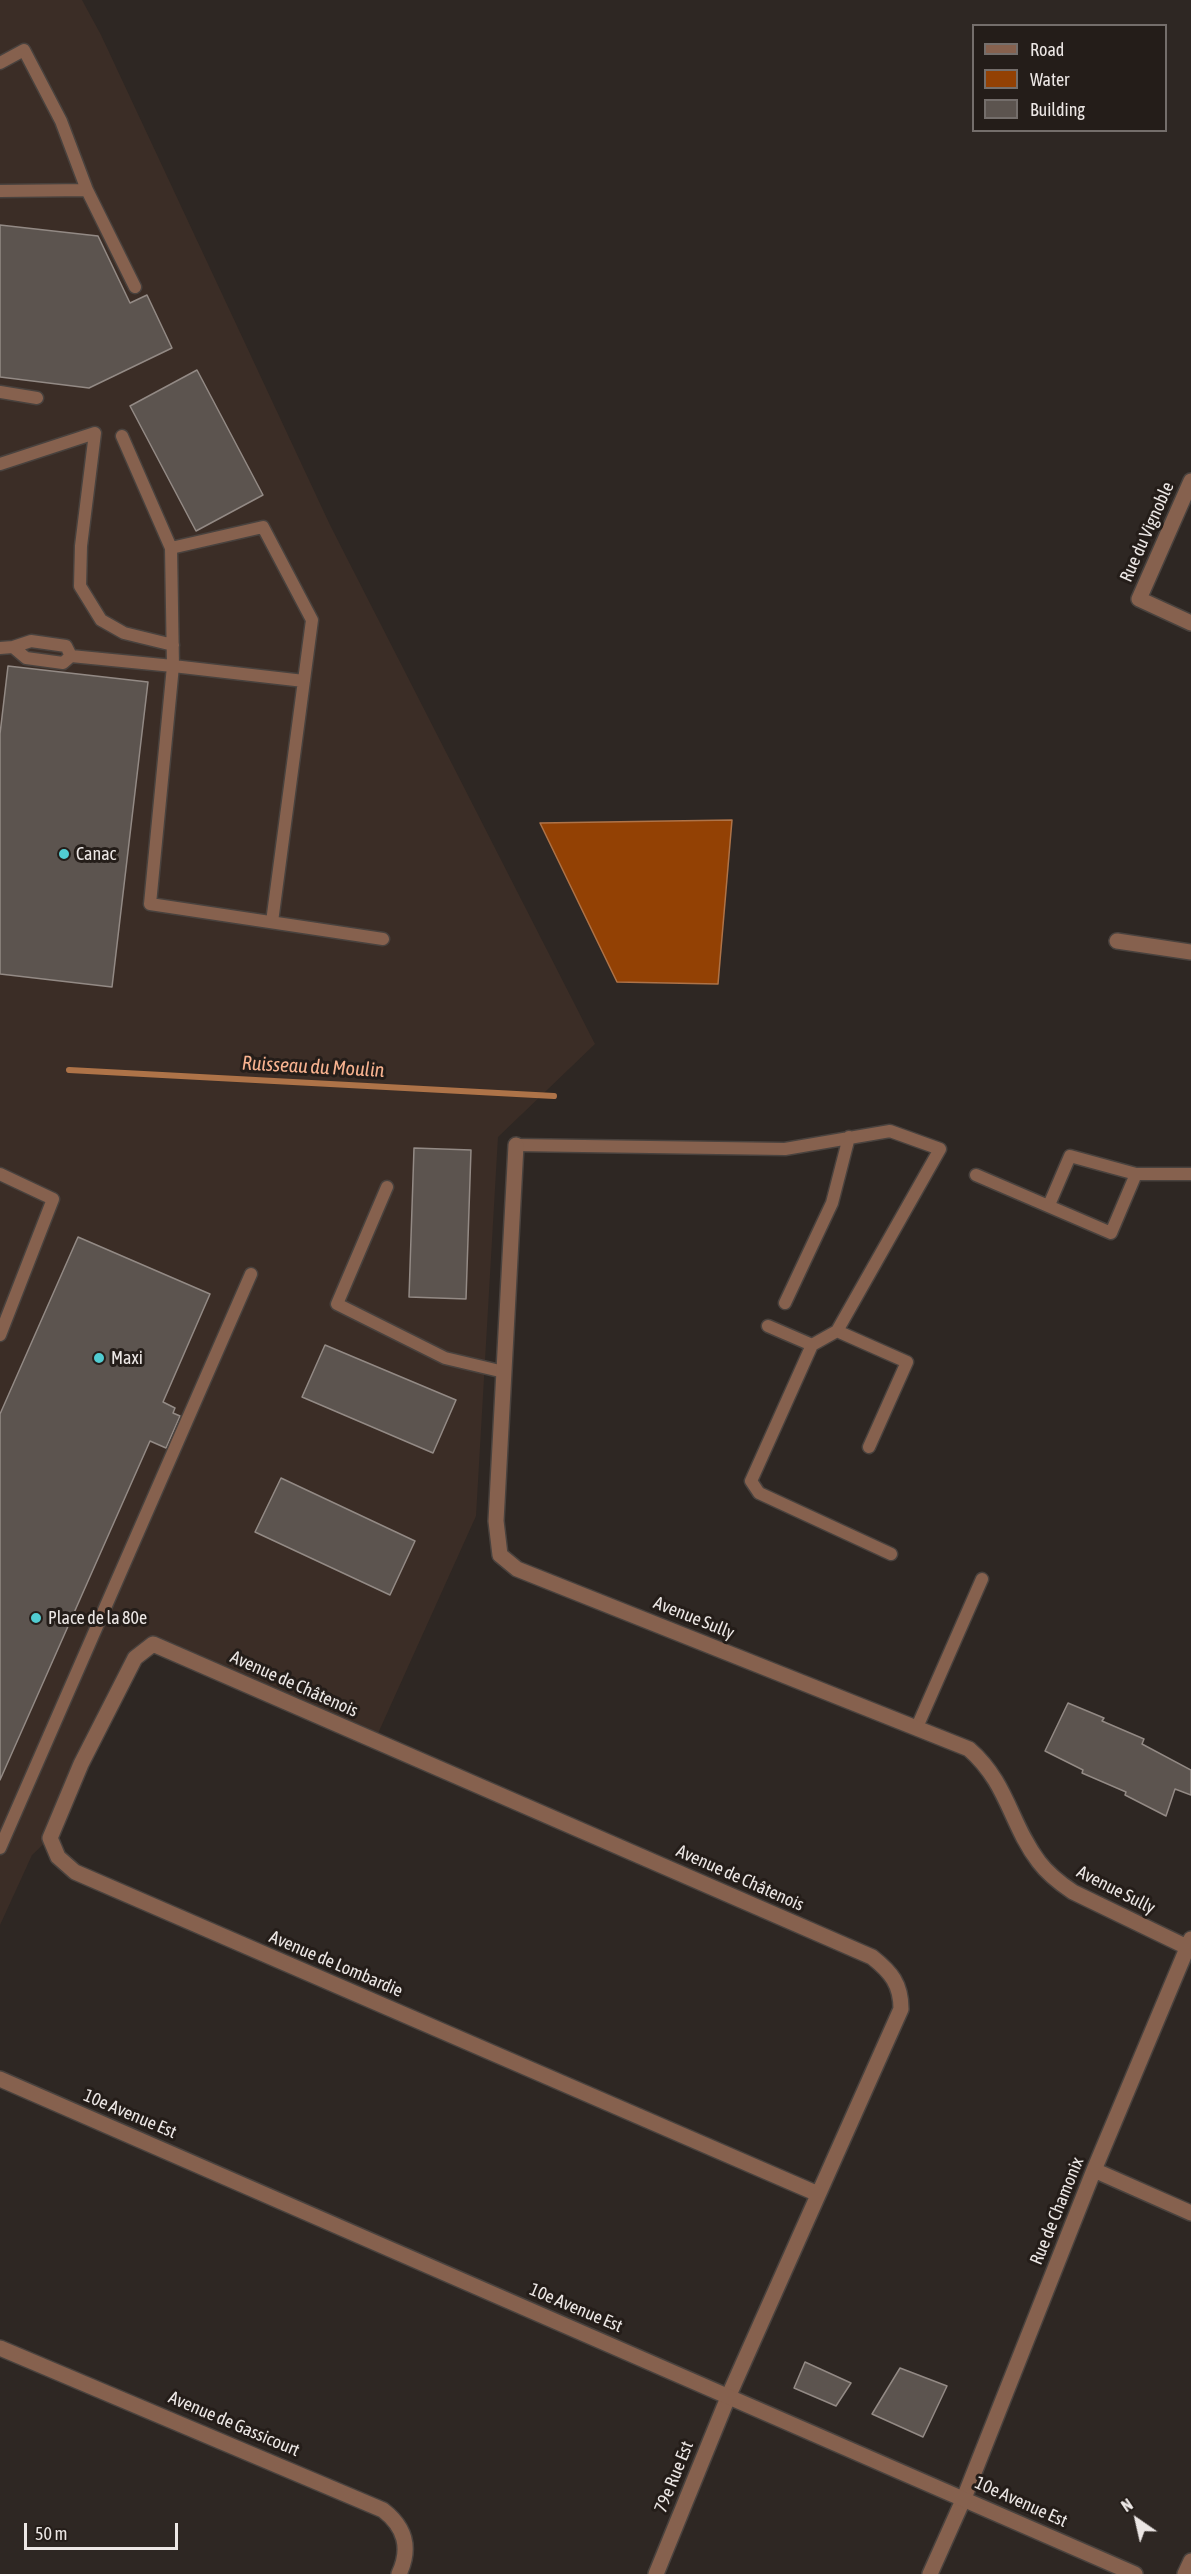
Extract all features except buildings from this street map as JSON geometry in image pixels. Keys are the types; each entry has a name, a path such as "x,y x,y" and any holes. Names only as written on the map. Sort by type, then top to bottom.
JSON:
{"street":[{"name":"Rue du Vignoble","path":"1191,481 1139,599 1191,623"},
{"path":"1117,941 1191,952"},
{"name":"Avenue Sully","path":"516,1145 496,1521 500,1556 517,1569 969,1749 987,1764 1029,1848 1056,1881 1073,1892 1190,1945"},
{"name":"Avenue de Châtenois","path":"147,1648 153,1644 164,1648 872,1957 887,1968 896,1979 901,1993 901,2008 729,2395"},
{"name":"Avenue de Lombardie","path":"147,1648 135,1658 114,1697 81,1764 50,1838 58,1857 75,1872 819,2194"},
{"name":"Rue de Chamonix","path":"930,2574 964,2498 1094,2170 1190,1945"},
{"name":"10e Avenue Est","path":"0,2079 1135,2574"},
{"path":"1094,2170 1191,2213"},
{"name":"Avenue de Gassicourt","path":"0,2348 383,2510 393,2517 403,2532 407,2545 399,2574"},
{"name":"79e Rue Est","path":"656,2574 729,2395"},
{"path":"1185,2574 1191,2561"}],"lane":[{"path":"0,63 24,50 61,121 87,190 135,287"},
{"path":"0,191 87,190"},
{"path":"0,392 36,398"},
{"path":"0,464 94,433 81,546 80,586 101,620 124,633 173,645"},
{"path":"122,436 171,548 174,666 150,903 383,939"},
{"path":"171,548 263,527 312,620 272,922"},
{"path":"0,648 13,647 31,641 66,646 71,656 304,681"},
{"path":"516,1145 785,1149 891,1131 940,1149 837,1331 812,1344 751,1481 759,1492 891,1554"},
{"path":"785,1303 832,1203 849,1137"},
{"path":"1049,1205 1070,1156 1136,1174 1191,1174"},
{"path":"0,1174 52,1199 0,1335"},
{"path":"976,1175 1111,1233 1136,1174"},
{"path":"387,1187 338,1304 446,1358 504,1372"},
{"path":"0,1848 251,1274"},
{"path":"768,1326 812,1344"},
{"path":"837,1331 907,1362 869,1447"},
{"path":"917,1727 982,1579"}],"shaded area":[{"path":"0,0 82,0 101,35 330,525 595,1044 498,1137 476,1516 375,1740 164,1648 135,1658 50,1838 32,1855 0,1925"}],"water":[{"path":"732,820 718,984 617,982 540,823"}],"waterway":[{"name":"Ruisseau du Moulin","path":"69,1070 554,1096"}],"place":[{"name":"Canac","path":"64,854"},
{"name":"Maxi","path":"99,1358"},
{"name":"Place de la 80e","path":"36,1618"}]}
